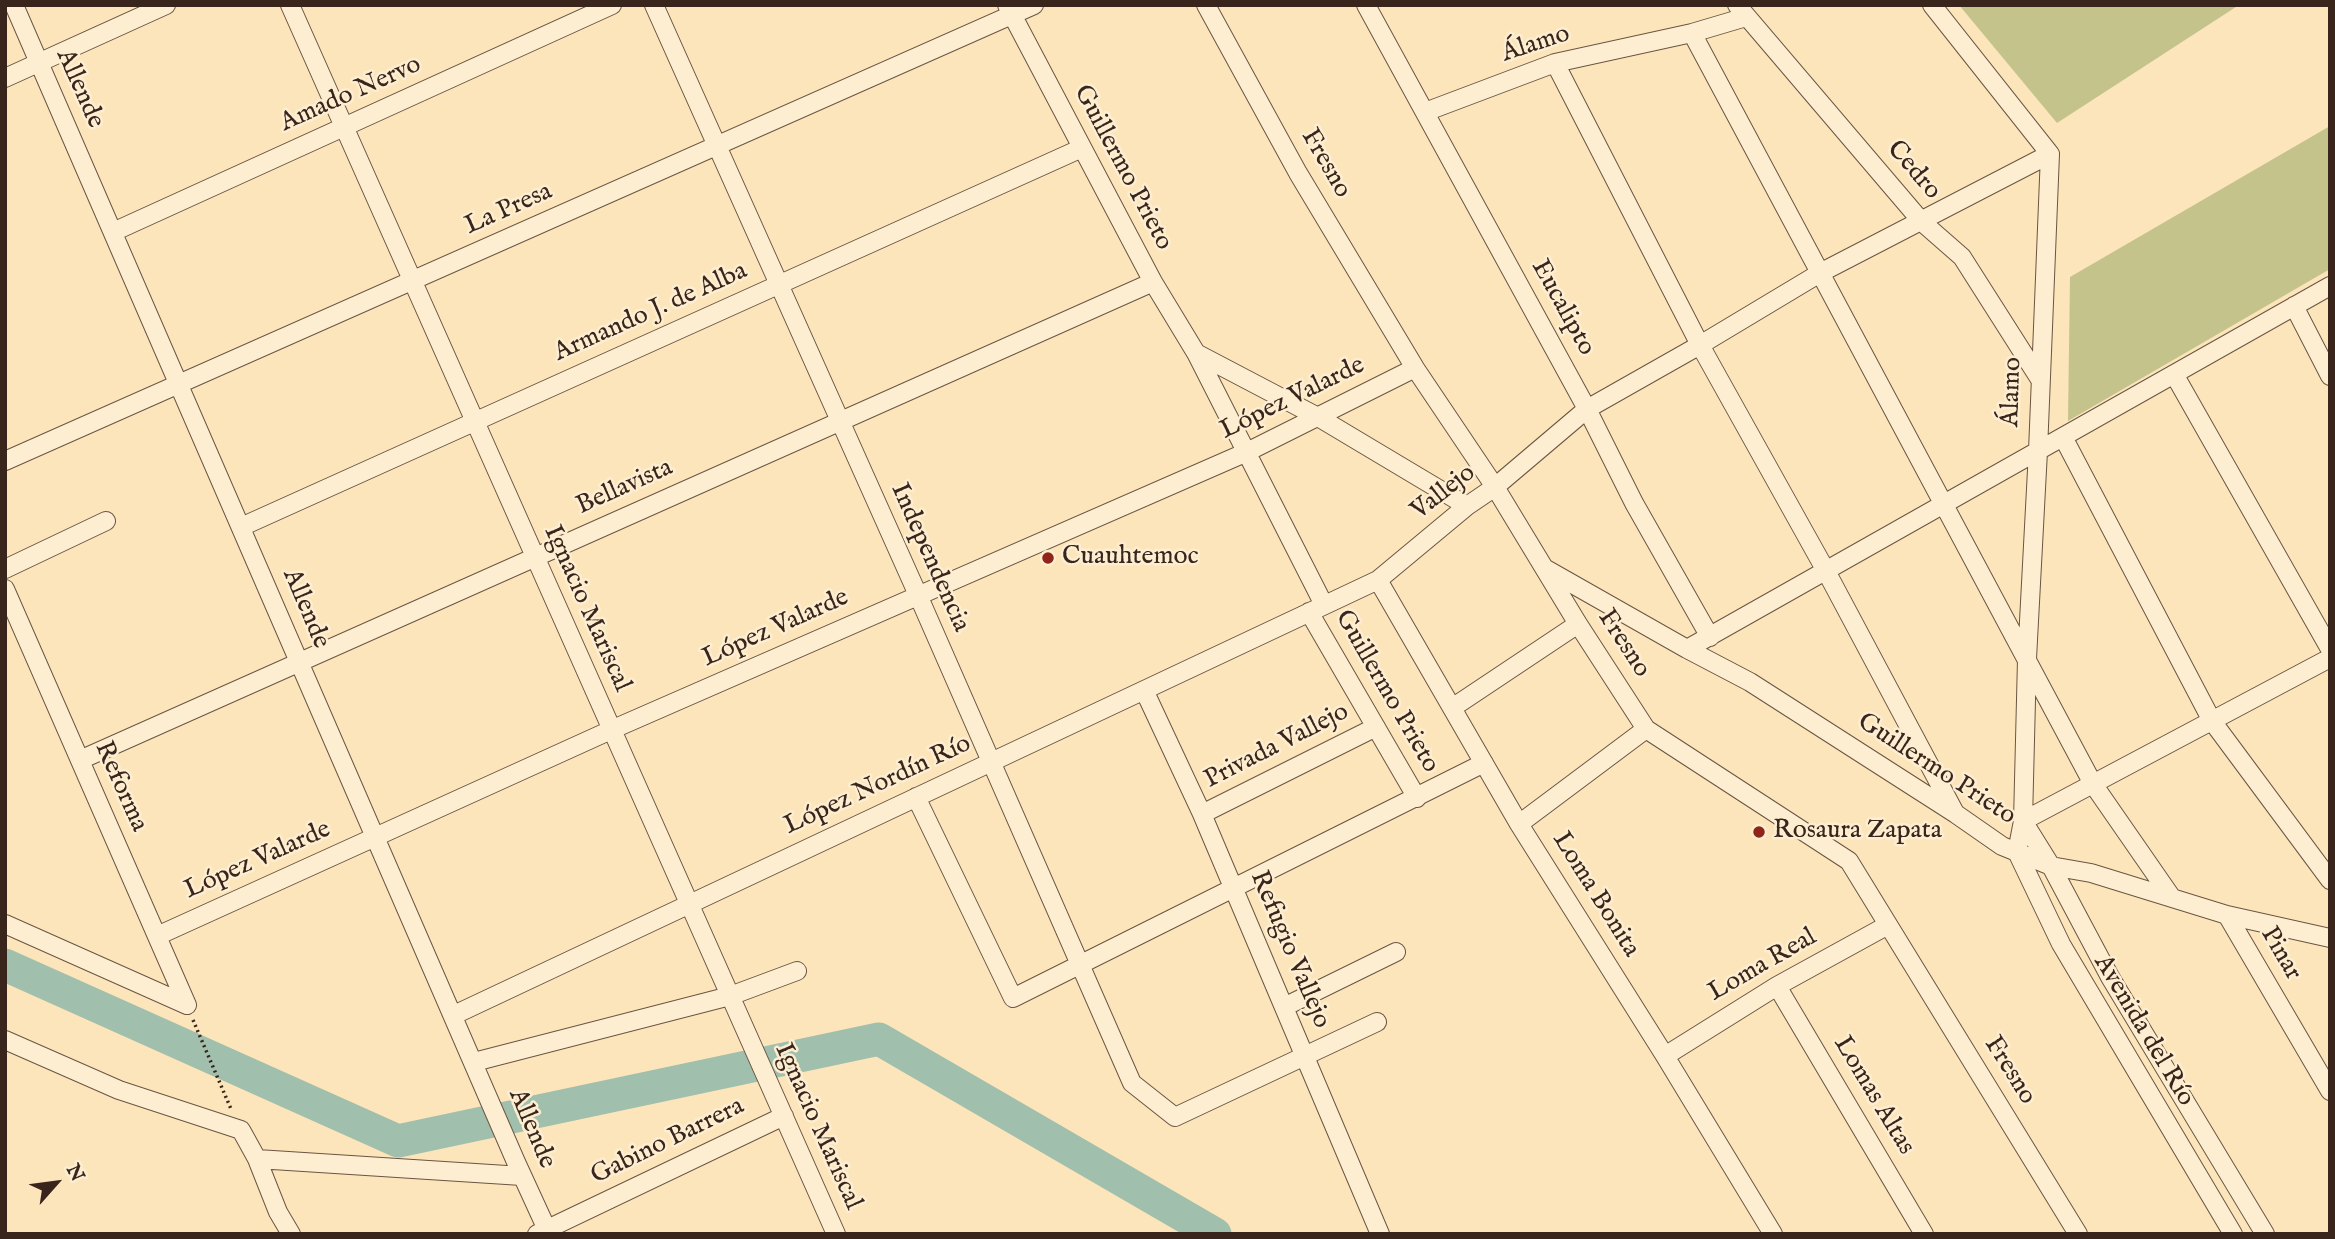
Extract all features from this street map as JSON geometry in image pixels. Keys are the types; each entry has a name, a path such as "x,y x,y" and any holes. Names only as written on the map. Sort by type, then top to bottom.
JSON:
{"street":[{"name":"Allende","path":"14,5 477,1068 544,1232"},
{"path":"5,78 166,5"},
{"name":"Ignacio Mariscal","path":"290,5 836,1234"},
{"name":"Amado Nervo","path":"113,232 612,5"},
{"name":"Independencia","path":"654,5 918,595 1132,1083 1175,1117 1306,1055"},
{"name":"La Presa","path":"5,461 717,146 1009,11 1034,5"},
{"name":"Fresno","path":"1206,5 1298,173 1415,368 1495,487 1578,624 1646,729 1849,861 2078,1234"},
{"name":"Eucalipto","path":"1366,5 1587,410 1634,503 1710,636"},
{"path":"1932,5 2050,154"},
{"name":"Guillermo Prieto","path":"1009,11 1153,282 1196,353 1247,452 1317,609 1376,727 1417,798"},
{"name":"Álamo","path":"1425,112 1555,63 1692,33 1742,11"},
{"name":"Cedro","path":"1742,11 1922,222 1962,257 2039,379"},
{"path":"1692,33 2093,784 2172,898"},
{"path":"1555,63 1700,345 1826,571 1956,814"},
{"name":"Armando J. de Alba","path":"241,527 1082,148"},
{"name":"Álamo","path":"2017,852 2023,821 2027,659 2050,154"},
{"name":"Vallejo","path":"1317,609 1378,580 1587,410 1820,273 2050,154"},
{"name":"Bellavista","path":"80,760 1153,282"},
{"path":"1687,649 2330,286"},
{"path":"2294,306 2330,376"},
{"path":"1196,353 1318,417 1467,506"},
{"name":"López Valarde","path":"157,936 611,730 1247,452 1415,368"},
{"path":"2174,374 2330,649"},
{"path":"2063,437 2212,721 2330,880"},
{"path":"5,569 106,521"},
{"name":"Guillermo Prieto","path":"1546,569 1687,649 1750,681 2002,846 2051,866 2091,873 2227,915 2330,938"},
{"name":"Loma Bonita","path":"1378,580 1519,824 1773,1234"},
{"name":"Reforma","path":"5,589 187,1005 5,924"},
{"name":"López Nordín Río","path":"454,1015 1317,609"},
{"path":"1452,708 1578,624"},
{"path":"2051,866 2023,821 2330,658"},
{"name":"Refugio Vallejo","path":"1144,690 1235,889 1380,1234"},
{"name":"Privada Vallejo","path":"1202,814 1376,727"},
{"path":"1519,824 1646,729"},
{"path":"916,797 1013,998 1484,763"},
{"name":"Avenida del Río","path":"2017,852 2061,944 2232,1234"},
{"name":"Avenida del Río","path":"2051,866 2110,977 2265,1234"},
{"name":"Pinar","path":"2227,915 2330,1091"},
{"name":"Loma Real","path":"1665,1056 1777,986 1888,925"},
{"path":"1284,1007 1395,952"},
{"path":"477,1068 733,1002 797,971"},
{"name":"Lomas Altas","path":"1777,986 1924,1234"},
{"path":"1306,1055 1377,1022"},
{"path":"5,1040 119,1090 238,1124 257,1159 278,1212 291,1234"},
{"name":"Gabino Barrera","path":"544,1232 780,1108"},
{"path":"257,1159 519,1169"}],"path":[{"path":"194,1025 238,1124"}],"shaded area":[{"path":"1959,5 2239,5 2057,123"},
{"path":"2330,126 2330,269 2068,421 2070,277"}],"waterway":[{"path":"5,965 398,1141 879,1039 1215,1234"}],"place":[{"name":"Cuauhtemoc","path":"1048,558"},
{"name":"Rosaura Zapata","path":"1759,832"}]}
